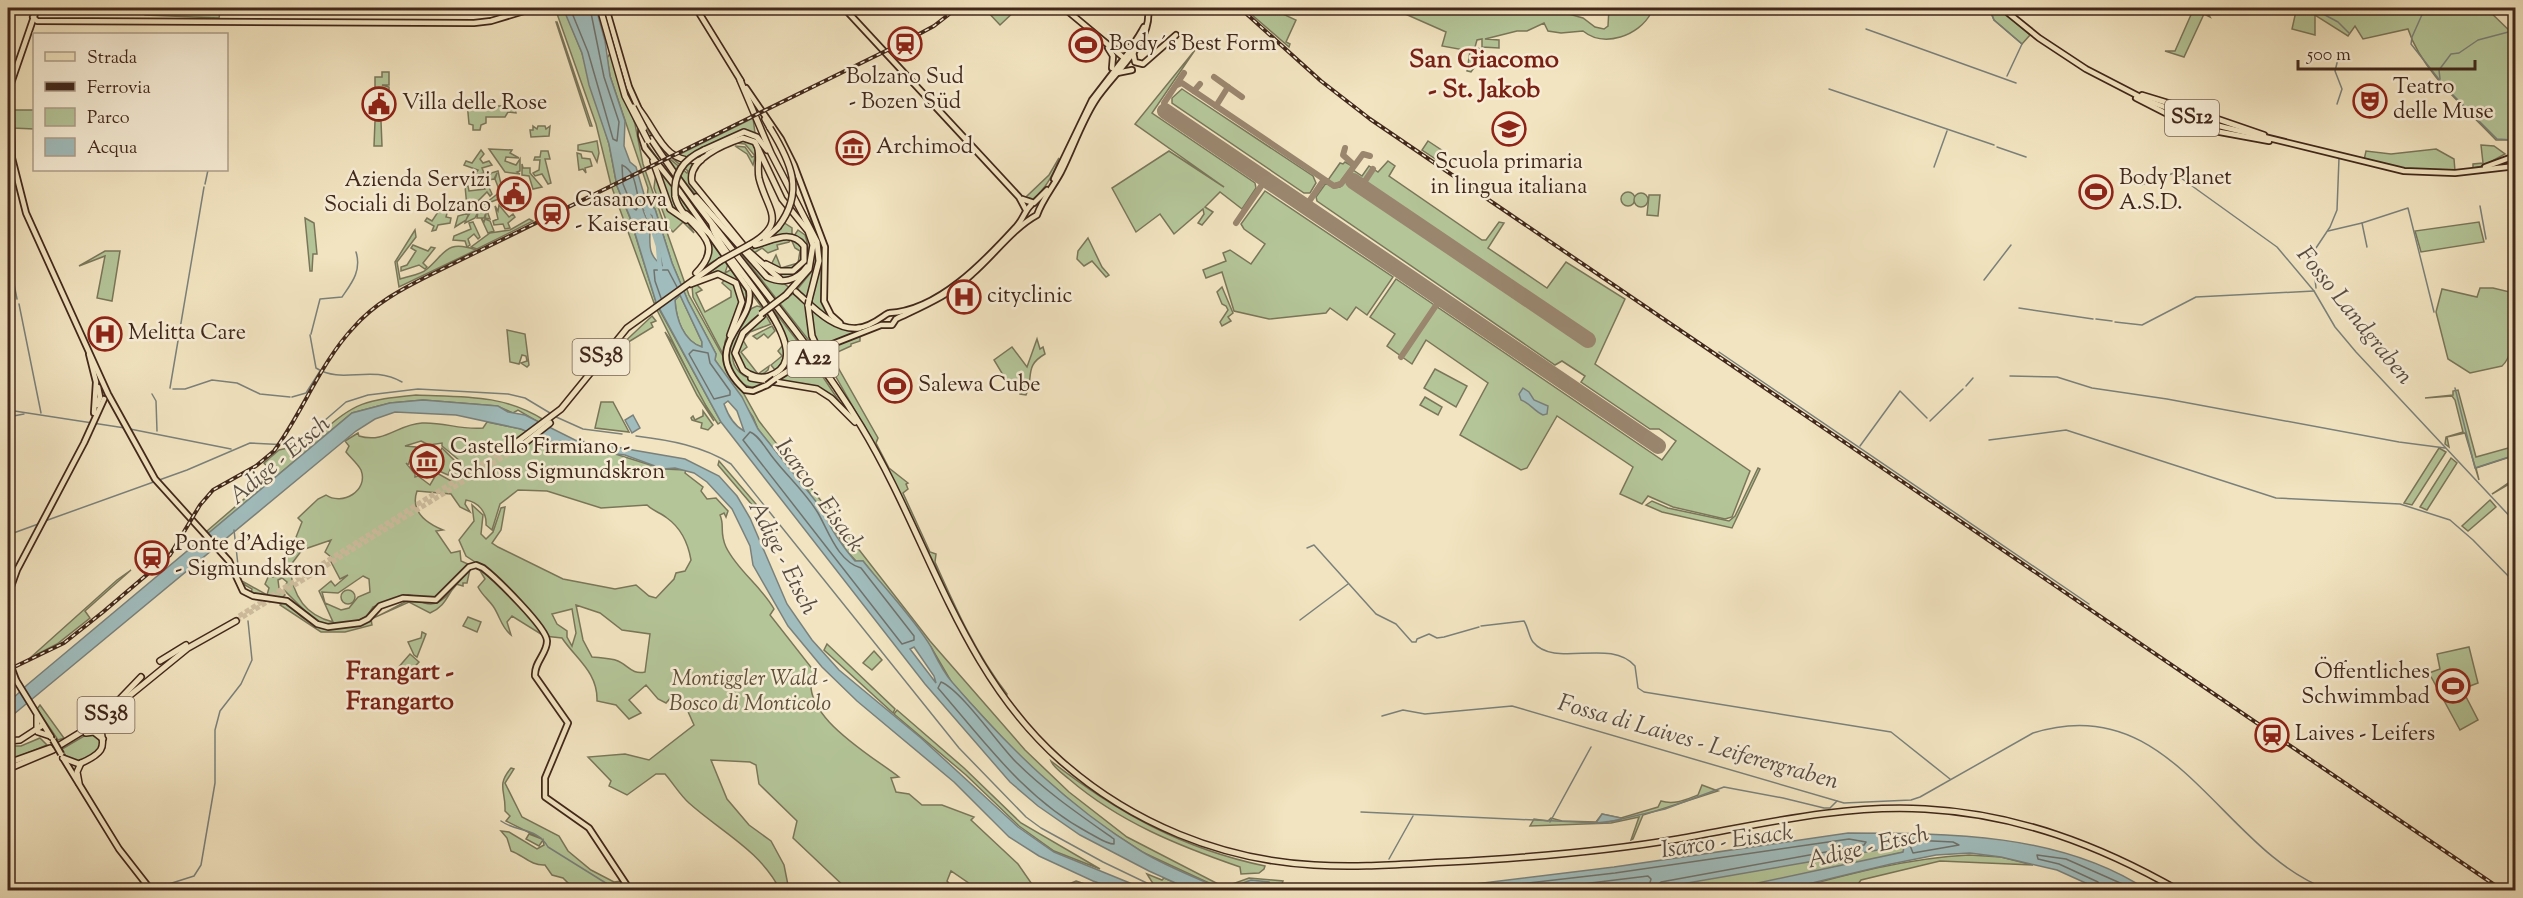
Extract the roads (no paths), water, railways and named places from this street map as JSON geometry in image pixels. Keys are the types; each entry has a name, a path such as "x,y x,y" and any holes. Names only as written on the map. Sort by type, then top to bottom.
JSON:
{"highway":[{"name":"A22","path":"605,8 625,96 649,140 804,346 855,422 899,504 963,642 1010,712 1052,758 1094,791 1136,818 1195,844 1234,856 1295,867 1342,870 1590,856 1844,815 1921,812 1992,820 2054,836 2115,860 2171,891"},
{"path":"740,80 771,153 815,244 814,264 808,277 743,329 734,344 733,356 741,372 764,382 801,385 817,389 831,398 855,422"},
{"path":"639,108 669,154 688,161 701,160 743,138 751,139 756,145 782,199 804,222 817,243 819,261 809,303 813,336 828,375"},
{"path":"696,278 720,262 752,246 778,227 790,207 794,179 790,162 765,119"},
{"path":"696,278 705,261 708,248 703,233 680,209 675,196 675,181 681,168 692,156 744,132 757,136 771,153"},
{"name":"A22","path":"649,140 828,375 892,483 966,640 1012,711 1055,756 1097,789 1138,815 1188,838 1236,853 1280,862 1319,866 1371,866 1571,855 1823,814 1876,809 1924,809 1994,817 2054,832 2115,856 2178,891"},
{"path":"752,246 768,233 773,221 759,176 756,145"},
{"path":"701,160 692,172 693,185 748,251 833,322 845,327 859,328"},
{"path":"653,161 670,209 693,224"},
{"path":"692,195 700,200 759,271 776,281 795,279 803,273 809,262 809,242 804,222"},
{"path":"680,209 709,233"},
{"path":"712,225 717,239 775,317 784,337 786,352 782,367 772,375 758,377 743,370 735,353 743,333 761,315"},
{"path":"752,246 787,236 797,239 804,246 804,261 793,271 780,271 759,260"},
{"path":"696,278 718,274 730,278 739,287 742,302 730,335"},
{"name":"SS38","path":"521,442 567,407 627,333 696,278"},
{"name":"SS38","path":"235,620 188,648 61,750 186,645 235,620"},
{"path":"160,661 186,645"},
{"path":"117,702 141,677"},
{"path":"71,772 100,753 104,741 102,728 106,718 147,680"},
{"path":"35,731 36,714"},
{"path":"8,741 16,741 44,725"},
{"path":"8,766 52,745 35,731"},
{"path":"80,765 61,750 89,732 97,733 104,741"},
{"name":"SS38","path":"8,766 45,754 52,745"},
{"path":"79,783 80,765"}],"main road":[{"path":"8,90 37,8"},
{"path":"37,8 41,16 53,19"},
{"path":"33,17 474,23 491,21 534,8"},
{"path":"605,8 629,87 642,116 642,141 653,161 680,192 749,290 749,307 730,335 726,350 728,364 742,387 753,391 767,385 825,348 886,325 892,325 895,317 958,286 1037,215 1035,206 1019,197"},
{"path":"696,8 790,157 824,245 826,260 823,295 826,308 839,322 859,328 875,324 889,313 895,317"},
{"path":"844,8 1019,197 1031,218"},
{"path":"1064,8 1123,60"},
{"name":"SS12","path":"2002,8 2059,52 2103,79 2155,104 2207,123 2395,170 2459,172 2516,167"},
{"path":"1148,9 1147,22 1132,56 1134,62 1140,64 1176,35"},
{"path":"33,17 36,20 53,19"},
{"path":"28,33 36,22 44,20"},
{"path":"1035,206 1047,190 1085,111 1139,39 1147,22"},
{"path":"1106,46 1119,51 1127,49 1147,22"},
{"path":"1123,60 1139,42"},
{"path":"895,317 928,301 957,283 1018,225 1026,211 1035,206 1060,174 1092,107 1110,76 1113,61 1106,46"},
{"path":"1110,76 1132,69"},
{"path":"2103,79 2138,94 2188,109"},
{"path":"2103,79 2183,122"},
{"path":"8,100 11,106 10,125"},
{"path":"8,593 84,443 104,395 89,350 26,213 14,167 8,114 11,106"},
{"path":"2203,114 2288,143"},
{"path":"2198,128 2230,136 2288,143"},
{"path":"2504,159 2507,150"},
{"name":"SS12","path":"2459,172 2485,167 2515,156"},
{"path":"1019,197 1034,203 1047,190"},
{"path":"1018,225 1024,213 1019,197"},
{"path":"883,319 886,325"},
{"path":"89,350 96,382 93,420"},
{"path":"96,382 104,395 115,405 157,481 231,565 239,586 248,594 287,601 317,624 328,627 360,623 368,619 377,608 403,598 436,600 466,569 474,565 483,568 502,584 519,605 535,619 547,638 535,676 568,723 545,778 545,797 589,828 630,891"},
{"path":"8,656 16,680 44,725 52,745 61,750 71,772 110,835 149,888"}],"water":[{"path":"563,8 596,8 605,41 610,76 625,121 624,146 630,162 636,167 646,201 655,209 672,263 688,301 716,354 715,360 742,397 758,429 826,514 833,531 847,552 855,561 863,561 925,637 952,682 995,730 1040,774 1089,815 1141,851 1224,890 1191,890 1149,871 1080,835 1038,806 1010,782 925,684 721,422 656,302 630,217 617,186 609,144 589,85 582,53","holes":["643,209 652,216 662,265 652,253 650,227","680,295 702,342 702,347 695,344 685,334 677,314 675,300","728,401 737,411 744,431 731,419 724,404","914,647 934,676 936,683 910,649"]},
{"path":"2515,341 2513,392 2515,471 2511,392"},
{"path":"1523,388 1534,400 1548,406 1547,414 1543,415 1521,400 1519,394"},
{"path":"423,400 498,406 508,412 525,415 575,440 685,459 719,476 737,496 750,518 787,604 812,640 839,670 921,738 1018,827 1054,852 1147,890 1119,890 1093,881 1039,856 1009,837 954,782 857,701 822,667 788,626 753,565 750,546 732,509 707,482 694,473 675,468 663,469 625,455 566,448 521,429 456,415 395,412 375,419 356,431 8,719 8,703 27,685 352,413 390,403"},
{"path":"633,415 640,428 632,433 625,420"},
{"path":"1602,814 1621,818 1621,820 1596,823"},
{"name":"Adige - Etsch","path":"1848,833 1964,836 2041,847 2078,857 2114,871 2147,890 2101,890 2057,870 2001,857 1970,853 1936,855 1783,890 1725,890 1903,852 1904,847 1901,846 1647,890 1288,890 1325,885 1475,884 1614,867"},
{"path":"1251,880 1269,882 1272,888 1242,889 1243,883"}],"waterway":[{"path":"1989,8 1994,20 2022,44 2007,76"},
{"path":"2312,8 2338,22 2349,33"},
{"path":"2425,8 2411,44 2445,87 2497,139 2513,140"},
{"path":"1866,29 2016,83"},
{"path":"2440,79 2439,70 2451,54 2459,53 2478,40 2516,30"},
{"path":"2337,104 2342,89 2335,71 2338,59"},
{"path":"1829,89 1994,145"},
{"path":"1934,167 1947,131"},
{"name":"Fosso Landgraben","path":"1997,147 2026,157"},
{"path":"2316,288 2312,254 2330,227 2337,210 2339,158"},
{"path":"205,184 208,171"},
{"name":"Fosso Landgraben","path":"2141,185 2174,173 2277,247 2314,291 2335,327 2356,352 2516,523"},
{"path":"170,388 204,187"},
{"name":"Isarco - Eisack","path":"645,205 658,246 660,270"},
{"path":"2480,206 2486,239"},
{"path":"2362,223 2408,208 2434,312"},
{"path":"2328,231 2362,223 2367,247"},
{"path":"1984,280 2011,245"},
{"path":"311,334 320,299 342,297 352,282 358,265 356,252"},
{"path":"8,253 17,299"},
{"path":"2115,322 2142,325 2196,297 2314,291"},
{"path":"19,304 41,413"},
{"path":"2019,308 2093,319"},
{"path":"2096,319 2112,321"},
{"path":"310,335 316,368 336,375 379,375 402,382"},
{"path":"1719,352 2089,604"},
{"path":"292,397 306,393 320,371"},
{"path":"2010,376 2057,377 2092,388 2445,448"},
{"path":"1966,386 1973,378"},
{"path":"173,389 185,389 212,380 237,383 260,394 290,397"},
{"path":"2455,388 2475,468 2515,455"},
{"name":"Adige - Etsch","path":"45,521 187,470 250,443 289,445 309,434 346,402 368,395 418,389 508,394 525,398 550,413"},
{"path":"1930,421 1963,389"},
{"path":"1860,446 1900,391 1927,418"},
{"path":"152,394 156,401 157,431"},
{"path":"8,410 125,428"},
{"path":"8,417 24,414"},
{"path":"554,416 583,429 622,434"},
{"path":"130,429 231,449"},
{"path":"1989,440 2066,430 2276,498 2400,504 2450,520 2516,584"},
{"name":"Adige - Etsch","path":"636,436 685,445 731,464 959,748 1026,817 1041,828 1153,886 1156,890"},
{"path":"8,535 41,523"},
{"path":"234,530 238,565"},
{"path":"1307,548 1314,545 1376,614 1396,624 1412,642 1429,634 1437,638 1479,627"},
{"path":"1300,620 1348,584"},
{"path":"153,889 194,876 201,865 215,783 215,730 220,711 241,684 252,660 248,621"},
{"path":"1481,626 1524,621 1533,642 1543,650 1568,654 1612,654 1624,658 1635,666 1638,688 1644,692 1891,732 1950,779"},
{"name":"Fossa di Laives - Leiferergraben","path":"1382,716 1403,710 1425,714 1512,706 1844,803 1911,800 2033,733 2082,725 2123,733 2160,753 2193,780 2257,843 2291,870 2329,890"},
{"path":"1550,822 1591,747"},
{"path":"1604,823 1665,809 1724,787 1824,808 1830,808 1837,801"},
{"path":"1361,812 1599,823"},
{"path":"1389,859 1413,816"},
{"path":"501,821 533,833 548,847 617,890"}],"tunnel":[{"path":"239,616 517,442"},
{"path":"236,621 521,446"}],"railway":[{"path":"8,670 64,643 170,555 200,505 213,490 256,466 274,451 331,356 362,318 380,304 430,275 906,41 934,26 957,8"},
{"path":"1240,8 1321,81 1370,119 2502,890"}],"place":[{"name":"Bolzano Sud - Bozen Süd","path":"905,44"},
{"name":"Body´s Best Form","path":"1086,45"},
{"name":"Teatro delle Muse","path":"2370,101"},
{"name":"Villa delle Rose","path":"379,104"},
{"name":"Scuola primaria in lingua italiana","path":"1509,129"},
{"name":"Archimod","path":"853,148"},
{"name":"Body Planet A.S.D.","path":"2096,192"},
{"name":"Azienda Servizi Sociali di Bolzano","path":"514,194"},
{"name":"Casanova - Kaiserau","path":"552,214"},
{"name":"cityclinic","path":"964,297"},
{"name":"Melitta Care","path":"105,334"},
{"name":"Salewa Cube","path":"895,386"},
{"name":"Castello Firmiano - Schloss Sigmundskron","path":"427,461"},
{"name":"Ponte d'Adige - Sigmundskron","path":"152,558"},
{"name":"Öffentliches Schwimmbad","path":"2453,686"},
{"name":"Laives - Leifers","path":"2272,735"}],"district":[{"name":"San Giacomo - St. Jakob","path":"1484,75"},
{"name":"Frangart - Frangarto","path":"400,687"}],"park label":[{"name":"Montiggler Wald - Bosco di Monticolo","path":"750,692"}]}
